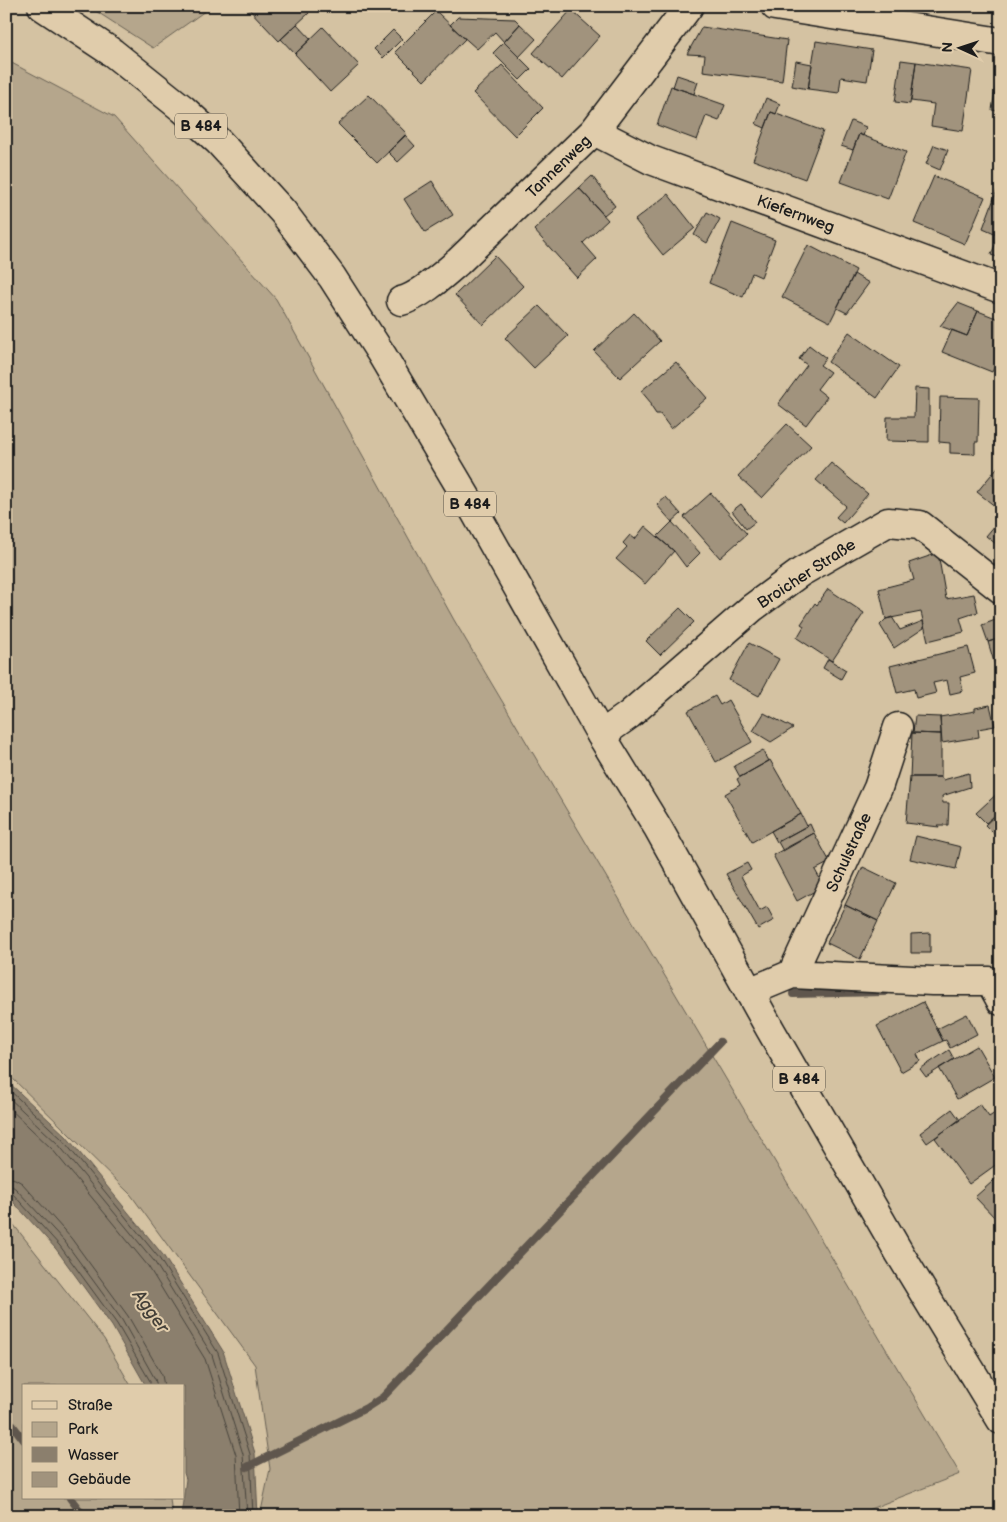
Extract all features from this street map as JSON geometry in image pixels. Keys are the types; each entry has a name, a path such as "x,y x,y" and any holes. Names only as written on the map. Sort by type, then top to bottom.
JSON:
{"street":[{"name":"B 484","path":"42,6 113,53 183,109 218,142 289,219 332,277 382,355 474,510 601,735 658,828 749,992 900,1254 1001,1420"},
{"name":"Tannenweg","path":"402,301 409,299 424,289 458,262 594,130 689,6"},
{"path":"775,6 1001,42"},
{"name":"Kiefernweg","path":"594,130 651,160 1001,289"},
{"name":"Broicher Straße","path":"601,735 629,715 752,608 801,572 888,522 920,525 1001,589"},
{"name":"Schulstraße","path":"792,974 878,788 898,727"},
{"path":"749,992 792,974 932,981 990,981 1001,1001"}],"green space":[{"path":"88,6 212,6 153,48"},
{"path":"6,60 114,117 276,299 454,620 960,1474 852,1516 343,1516 338,1511 335,1516 260,1516 270,1469 255,1365 131,1195 6,1072"},
{"path":"6,1215 104,1339 130,1384 22,1384 22,1500 170,1500 172,1516 6,1516"}],"water":[{"name":"Agger","path":"6,1080 66,1136 163,1255 223,1351 255,1453 258,1516 181,1516 183,1500 185,1500 186,1479 185,1384 145,1384 112,1326 56,1249 6,1194"}],"building":[{"path":"303,6 309,13 279,41 247,7"},
{"path":"571,10 600,36 562,79 533,53"},
{"path":"436,11 465,39 424,81 395,52"},
{"path":"458,17 515,19 520,24 504,42 495,32 477,49 450,25"},
{"path":"297,24 311,39 295,54 281,39"},
{"path":"520,24 536,39 519,57 504,42"},
{"path":"323,27 359,65 330,92 295,54"},
{"path":"702,27 787,40 782,81 703,71 705,55 687,54"},
{"path":"393,30 402,39 383,58 374,49"},
{"path":"816,41 872,50 867,81 841,77 839,93 808,89"},
{"path":"504,42 531,69 520,80 493,53"},
{"path":"901,60 916,62 910,104 895,102"},
{"path":"796,61 812,64 808,89 792,86"},
{"path":"916,62 972,70 963,131 931,126 934,104 911,101"},
{"path":"502,65 543,108 515,136 473,93"},
{"path":"677,75 698,82 694,94 673,87"},
{"path":"997,78 1001,79 1001,112 992,110"},
{"path":"671,86 725,105 719,121 706,116 697,140 657,125"},
{"path":"369,95 407,134 377,163 338,124"},
{"path":"766,98 780,104 776,114 771,112 765,128 756,124"},
{"path":"771,112 823,131 805,179 753,160"},
{"path":"851,121 866,127 863,136 859,134 853,150 841,146"},
{"path":"859,134 906,152 888,199 841,182"},
{"path":"405,135 415,146 398,162 388,152"},
{"path":"934,145 948,150 940,170 926,164"},
{"path":"592,176 615,206 604,215 579,188"},
{"path":"934,176 985,197 965,244 914,223"},
{"path":"432,181 453,215 425,232 404,199"},
{"path":"999,185 1001,186 1001,258 991,255 999,235 983,228"},
{"path":"579,188 608,220 583,243 597,259 577,278 534,230"},
{"path":"668,194 695,228 663,255 635,220"},
{"path":"707,212 720,219 707,243 694,235"},
{"path":"732,223 775,240 761,277 752,273 743,297 709,283"},
{"path":"808,245 856,270 830,322 782,297"},
{"path":"495,256 523,286 483,325 455,295"},
{"path":"854,274 869,283 847,313 837,308"},
{"path":"958,303 978,311 967,336 940,326"},
{"path":"539,306 568,336 534,368 505,338"},
{"path":"978,311 1001,320 1001,367 995,366 992,372 942,352 952,330 967,336"},
{"path":"634,313 660,341 620,378 594,351"},
{"path":"849,332 899,367 877,398 828,362"},
{"path":"809,345 826,358 820,365 830,372 817,389 827,397 806,425 778,404 807,365 799,359"},
{"path":"676,362 707,398 671,429 660,414 656,414 650,405 651,403 641,391"},
{"path":"915,388 929,389 929,442 886,441 887,417 914,417"},
{"path":"940,397 979,398 978,442 975,442 975,454 950,453 950,443 939,442"},
{"path":"787,424 811,446 762,498 738,476"},
{"path":"831,463 868,494 843,523 836,517 846,506 816,480"},
{"path":"1001,463 1001,511 977,492"},
{"path":"711,493 747,534 720,558 684,517"},
{"path":"666,497 681,514 672,522 657,505"},
{"path":"741,504 755,522 746,529 732,511"},
{"path":"1001,518 1001,548 986,536"},
{"path":"672,522 700,553 686,567 674,551 657,537"},
{"path":"645,526 674,551 645,584 616,559 627,547 623,543 630,535 635,539"},
{"path":"938,553 946,599 974,594 978,612 960,618 964,632 928,641 921,612 886,619 879,589 914,580 909,563"},
{"path":"828,589 864,613 832,661 797,638 804,626 801,624 815,603 817,605"},
{"path":"680,608 694,622 660,655 646,641"},
{"path":"892,617 900,630 923,621 924,628 894,648 880,625 886,619"},
{"path":"998,619 1001,626 1001,638 988,642 982,625"},
{"path":"1001,638 1001,685 988,642"},
{"path":"749,643 779,659 759,696 729,680"},
{"path":"968,647 975,673 960,677 963,691 950,694 947,680 933,683 936,693 916,698 914,689 897,693 890,666"},
{"path":"828,659 846,670 841,679 823,668"},
{"path":"715,696 720,705 728,700 752,742 716,762 688,711"},
{"path":"990,705 995,726 978,729 979,737 942,743 940,717 975,711 975,708"},
{"path":"764,713 793,728 771,742 753,731"},
{"path":"915,716 940,717 941,734 913,733"},
{"path":"912,733 941,734 941,777 910,777"},
{"path":"763,750 769,761 740,777 734,766"},
{"path":"770,760 801,814 752,842 725,794 740,785 737,779"},
{"path":"969,773 970,787 942,796 943,803 949,803 948,825 938,825 939,827 906,823 910,777 941,777 943,780"},
{"path":"1001,790 1001,810 986,823 976,813"},
{"path":"1001,810 1001,830 995,835 985,825"},
{"path":"801,814 807,826 777,842 771,831"},
{"path":"810,824 814,833 783,851 778,842"},
{"path":"814,833 830,862 815,870 824,886 797,901 773,855"},
{"path":"916,836 961,847 956,869 910,859"},
{"path":"747,863 751,870 741,876 760,911 767,907 774,920 758,929 726,874"},
{"path":"863,867 896,883 878,921 845,905"},
{"path":"845,905 878,921 860,959 827,943"},
{"path":"930,933 930,953 911,953 911,934"},
{"path":"923,1002 943,1041 917,1054 920,1061 901,1072 877,1026"},
{"path":"967,1014 977,1034 950,1048 946,1040 943,1041 937,1029"},
{"path":"977,1046 995,1077 957,1099 939,1068"},
{"path":"949,1050 954,1059 926,1077 920,1069"},
{"path":"980,1104 989,1117 1001,1109 1001,1161 969,1184 935,1138"},
{"path":"952,1109 960,1120 927,1143 920,1133"},
{"path":"1001,1174 1001,1216 997,1220 975,1197"}],"waterway":[{"path":"793,994 884,992"},
{"path":"247,1467 366,1408 383,1397 720,1042"},
{"path":"6,1417 22,1437"},
{"path":"72,1500 84,1516"}]}
